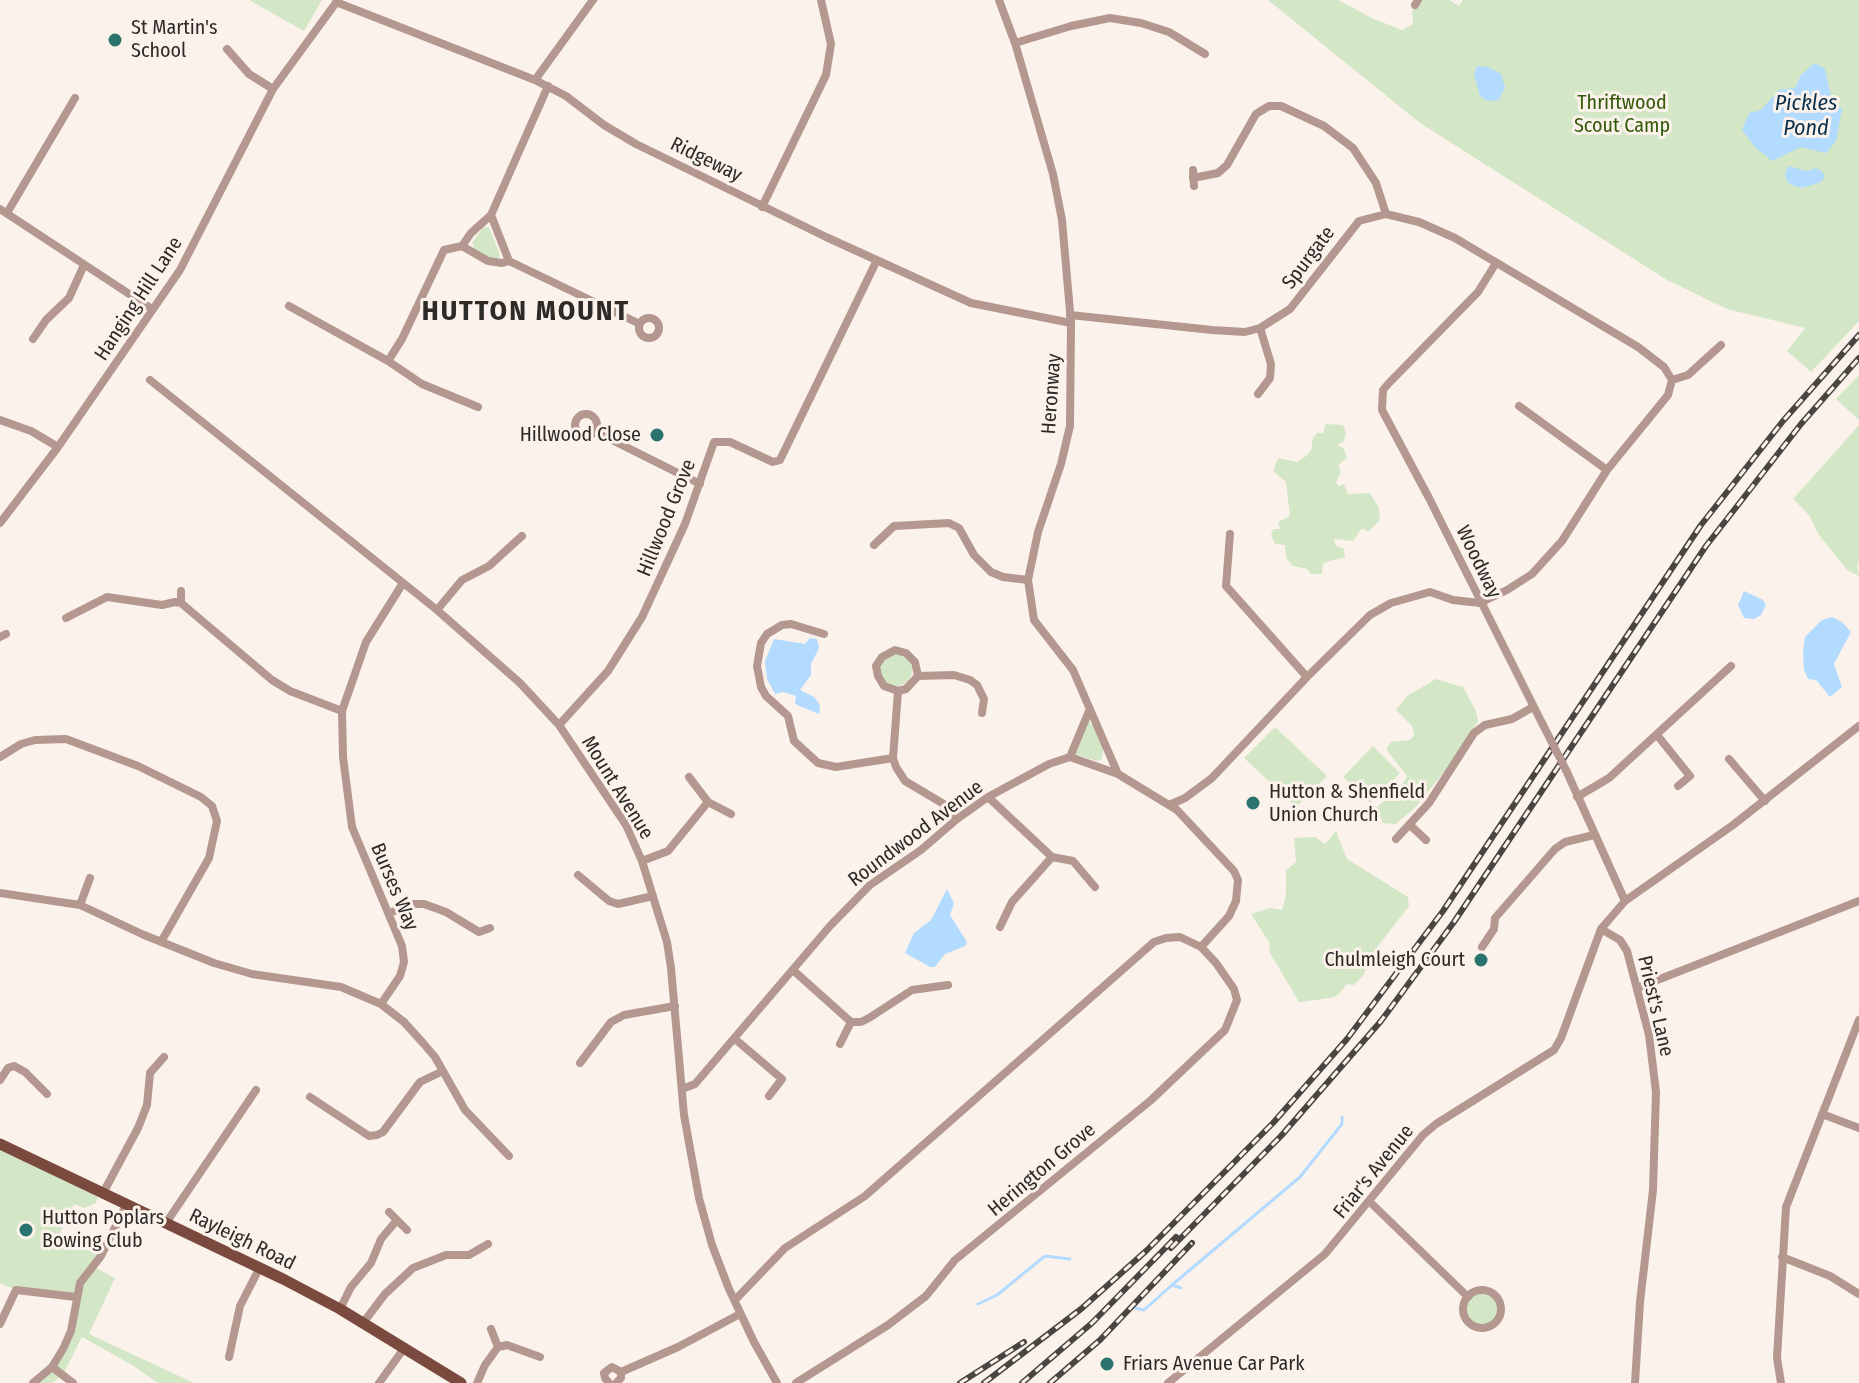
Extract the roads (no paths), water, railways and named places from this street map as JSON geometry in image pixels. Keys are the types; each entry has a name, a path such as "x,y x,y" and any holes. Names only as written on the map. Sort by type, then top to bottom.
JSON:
{"main road":[{"name":"Rayleigh Road","path":"0,1144 340,1309 461,1383"}],"street":[{"path":"535,80 593,0"},
{"path":"762,207 826,75 831,44 821,0"},
{"name":"Heronway","path":"999,0 1015,43 1053,174 1062,220 1070,319 1070,426 1038,532 1028,580 1034,620 1067,660 1118,774"},
{"name":"Ridgeway","path":"337,1 548,86 620,135 762,207 971,303 1070,319"},
{"name":"Hanging Hill Lane","path":"0,523 58,447 191,251 273,89 337,1"},
{"path":"1015,43 1110,18 1169,32 1205,54"},
{"path":"227,49 249,74 273,89"},
{"path":"462,246 491,215 548,86"},
{"path":"75,98 3,211 152,309"},
{"path":"1169,805 1185,798 1212,778 1370,615 1391,603 1430,592 1453,600 1480,603 1532,574 1548,557 1607,470 1668,395 1672,380 1664,367 1638,347 1496,263 1435,228 1386,214 1376,183 1353,148 1324,126 1281,106 1269,106 1256,114 1227,165 1218,173 1193,178"},
{"name":"Spurgate","path":"1260,328 1290,309 1359,221 1386,214"},
{"path":"491,215 509,261"},
{"path":"388,361 402,339 444,250 462,246 488,261 509,261 640,324"},
{"name":"Hillwood Grove","path":"559,725 608,671 637,626 667,566 711,448 718,440 730,442 773,462 780,460 877,260"},
{"name":"Woodway","path":"1496,263 1478,292 1383,390 1382,410 1566,770 1625,901"},
{"path":"33,339 46,320 69,298 84,265"},
{"path":"289,306 388,361 422,384 478,407"},
{"path":"1070,319 1223,331 1245,332 1260,328 1271,364 1270,378 1258,394"},
{"path":"1672,380 1688,375 1721,345"},
{"name":"Mount Avenue","path":"150,380 437,610 520,683 559,725 626,825 642,861 667,942 682,1089 699,1198 712,1245 740,1314 777,1383"},
{"path":"1519,406 1607,470"},
{"path":"0,420 31,431 58,447"},
{"path":"594,431 700,484"},
{"path":"874,545 894,526 949,523 959,528 974,555 991,572 1028,580"},
{"path":"1230,534 1226,586 1307,677"},
{"path":"437,610 462,580 489,566 522,536"},
{"name":"Burses Way","path":"381,1004 400,976 404,962 402,946 352,827 343,757 342,711 366,642 403,583"},
{"path":"181,591 181,603"},
{"path":"66,618 107,597 162,605 181,603 272,680 290,691 342,711"},
{"path":"824,634 799,625 782,625 767,634 758,654 761,687 771,703 788,716 791,734 799,746 818,763 829,766 893,758"},
{"path":"918,676 915,662 906,653 895,650 882,657 876,666 884,686 898,691 906,689 918,676 944,673 970,680 984,699 982,713"},
{"path":"1577,797 1609,778 1731,666"},
{"path":"898,691 893,758 905,781 947,806 957,819"},
{"path":"1396,839 1429,803 1474,733 1485,725 1512,719 1533,707"},
{"path":"735,1300 785,1248 865,1196 1154,942 1180,937 1201,947 1229,916 1236,901 1238,880 1227,861 1185,817 1118,774 1070,757 1089,711"},
{"path":"1601,929 1625,901 1765,801 1859,726"},
{"path":"1657,735 1690,776 1678,786"},
{"path":"0,757 21,744 35,740 66,739 138,766 201,797 212,806 217,821 209,858 161,942"},
{"name":"Roundwood Avenue","path":"682,1089 695,1084 830,926 863,893 988,797 1049,764 1070,757"},
{"path":"1729,759 1765,801"},
{"path":"689,777 708,802 731,814"},
{"path":"988,797 1052,857 1073,861 1095,887"},
{"path":"1185,798 1185,817"},
{"path":"642,861 668,851 708,802"},
{"path":"1410,825 1426,840"},
{"path":"1482,947 1494,929 1495,918 1555,849 1565,842 1594,835"},
{"path":"1000,927 1012,902 1052,857"},
{"path":"578,875 609,901 618,904 653,896"},
{"path":"80,905 87,877"},
{"path":"0,893 80,905 161,942 252,974 341,987 381,1004 404,1022 423,1043 465,1110 509,1156"},
{"path":"1637,988 1859,901"},
{"path":"389,913 414,904 424,904 446,912 480,937 490,928"},
{"name":"Priest's Lane","path":"1601,929 1620,940 1627,951 1649,1035 1656,1122 1653,1190 1640,1302 1635,1383"},
{"name":"Friar's Avenue","path":"1168,1383 1325,1254 1423,1135 1554,1050 1601,929"},
{"name":"Herington Grove","path":"796,1383 888,1325 926,1296 955,1260 1150,1101 1225,1030 1237,1000 1234,989 1201,947"},
{"path":"794,971 851,1022"},
{"path":"851,1022 869,1018 912,990 948,985"},
{"path":"580,1063 611,1022 624,1015 675,1006"},
{"path":"1781,1383 1777,1358 1786,1207 1859,1020"},
{"path":"840,1044 851,1022"},
{"path":"735,1039 782,1079 769,1096"},
{"path":"103,1193 147,1105 150,1073 164,1057"},
{"path":"0,1080 8,1068 14,1066 25,1072 47,1094"},
{"path":"310,1097 369,1136 377,1135 383,1132 420,1082 443,1071"},
{"path":"166,1223 256,1090"},
{"path":"1822,1114 1859,1128"},
{"path":"1370,1202 1468,1297"},
{"path":"33,1383 52,1367 71,1331 80,1283 101,1256 126,1205"},
{"path":"389,1212 407,1230"},
{"path":"340,1309 351,1287 371,1263 381,1239 397,1220"},
{"path":"363,1323 385,1294 413,1268 446,1255 469,1255 488,1244"},
{"path":"1782,1257 1830,1276 1859,1294"},
{"path":"229,1357 243,1296 259,1269"},
{"path":"1,1327 16,1290 76,1297"},
{"path":"1479,1291 1491,1293 1501,1308 1498,1320 1488,1327 1471,1325 1464,1311 1468,1297 1479,1291"},
{"path":"621,1372 678,1347 740,1314"},
{"path":"491,1329 498,1347"},
{"path":"233,1338 244,1341"},
{"path":"477,1383 498,1347 507,1345 540,1357"},
{"path":"379,1383 405,1347"},
{"path":"52,1367 73,1383"},
{"path":"609,1383 604,1375 607,1369 615,1367 621,1372"},
{"path":"616,1383 621,1378 621,1372"}],"water":[{"name":"Pickles Pond","path":"1815,63 1825,69 1831,96 1842,109 1836,141 1826,153 1801,147 1772,161 1755,147 1742,130 1749,113 1761,110 1779,90 1795,88 1801,75"},
{"path":"1477,66 1488,67 1501,74 1505,87 1499,100 1488,101 1480,96 1474,74"},
{"path":"1788,166 1807,171 1816,168 1825,177 1821,182 1801,188 1788,183 1785,175"},
{"path":"1744,591 1763,600 1766,605 1761,615 1754,619 1744,618 1738,605"},
{"path":"1832,617 1851,632 1834,664 1842,687 1830,697 1816,680 1808,679 1803,653 1805,637 1822,620"},
{"path":"810,638 817,639 819,648 811,664 811,675 800,690 814,697 820,705 819,714 795,704 796,696 783,692 775,694 767,679 765,661 774,639 805,644"},
{"path":"947,889 954,903 950,915 967,942 965,946 945,954 935,967 930,967 905,953 914,933 931,920"}],"waterway":[{"path":"1172,1285 1300,1177 1342,1124 1342,1117"},
{"path":"978,1304 997,1295 1045,1256 1070,1259"},
{"path":"1135,1308 1144,1310 1172,1285 1181,1288"}],"railway":[{"path":"984,1383 1081,1309 1146,1251 1273,1123 1347,1039 1443,911 1701,525 1783,421 1859,335"},
{"path":"1171,1248 1281,1136 1381,1021 1454,922 1706,546 1801,424 1859,358"},
{"path":"1022,1383 1092,1323 1176,1237"},
{"path":"1050,1383 1100,1340 1192,1243"},
{"path":"960,1383 1024,1342"}],"place":[{"name":"St Martin's School","path":"115,40"},
{"name":"Hillwood Close","path":"657,435"},
{"name":"Hutton & Shenfield Union Church","path":"1253,803"},
{"name":"Chulmleigh Court","path":"1481,960"},
{"name":"Hutton Poplars Bowing Club","path":"26,1230"},
{"name":"Friars Avenue Car Park","path":"1107,1364"}],"district":[{"name":"HUTTON MOUNT","path":"526,312"}],"park label":[{"name":"Thriftwood Scout Camp","path":"1622,114"}]}
